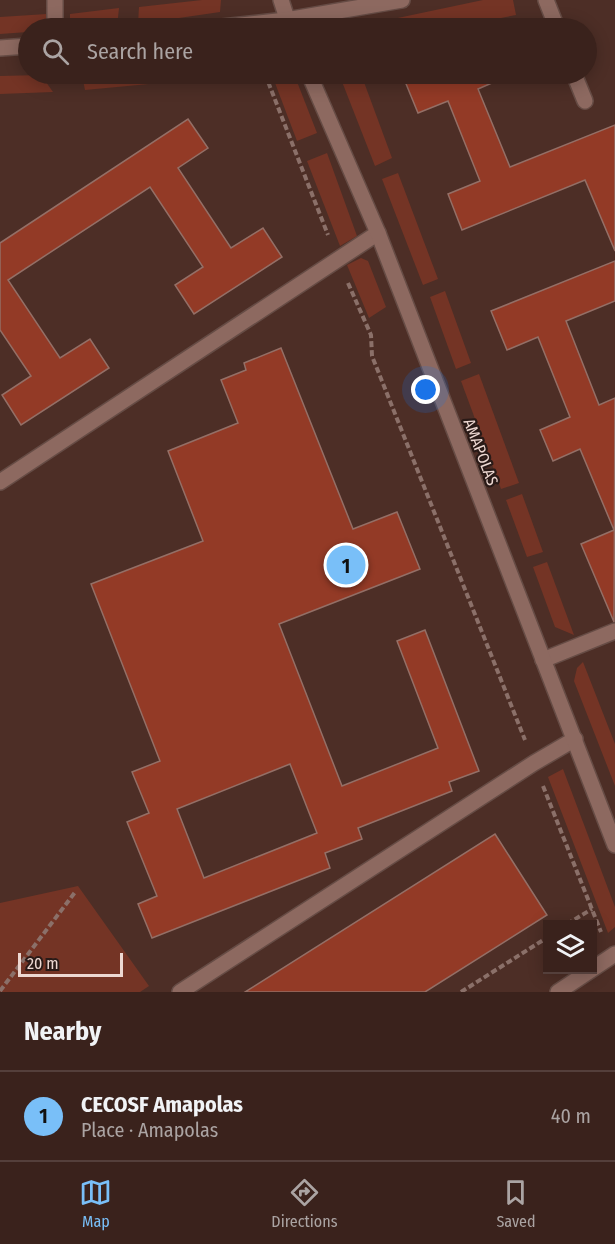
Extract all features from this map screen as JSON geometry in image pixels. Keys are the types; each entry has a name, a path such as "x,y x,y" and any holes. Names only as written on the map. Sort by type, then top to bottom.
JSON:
{"street":[{"path":"55,0 55,18"},
{"path":"281,0 286,18"},
{"path":"316,18 402,0"},
{"path":"546,0 553,18"},
{"path":"0,48 18,47"},
{"name":"AMAPOLAS","path":"313,84 378,233 615,845"},
{"path":"578,84 585,101"},
{"path":"0,482 378,233"},
{"path":"543,660 615,631"},
{"path":"180,992 534,763 575,740"},
{"path":"558,992 613,956"}],"path":[{"path":"269,84 338,260 371,335 372,356 592,909 613,956"},
{"path":"0,991 76,891"},
{"path":"574,920 592,909"},
{"path":"461,992 543,940"}],"shaded area":[{"path":"221,0 220,12 179,18 138,18 139,7"},
{"path":"483,0 513,0 516,15 501,18 398,18"},
{"path":"119,8 118,18 70,18 70,14"},
{"path":"47,14 47,18 18,18 18,33 0,34 0,17"},
{"path":"0,76 18,76 18,84 47,84 53,92 0,94"},
{"path":"84,84 149,84 85,90"},
{"path":"275,84 298,84 317,133 297,141"},
{"path":"343,84 365,84 392,158 375,166"},
{"path":"327,153 357,236 340,246 307,161"},
{"path":"398,173 438,279 423,285 382,179"},
{"path":"361,258 368,261 386,307 369,318 347,265"},
{"path":"445,291 471,363 456,369 430,297"},
{"path":"479,374 519,483 501,489 461,381"},
{"path":"522,494 543,552 527,557 506,500"},
{"path":"547,562 574,635 555,627 533,567"},
{"path":"583,662 615,744 615,786 574,681 577,668"},
{"path":"563,769 615,907 615,927 608,933 548,777"},
{"path":"78,886 149,986 140,992 0,992 0,903"}],"building":[{"path":"406,84 490,84 478,89 510,167 615,125 615,251 585,180 462,230 448,194 480,181 448,101 418,113"},
{"path":"188,119 208,148 178,168 231,248 263,228 282,257 194,314 175,285 203,267 150,187 8,280 60,358 90,339 109,368 21,425 2,395 31,376 0,330 0,243"},
{"path":"615,261 615,301 566,321 599,405 615,398 614,622 581,544 614,530 580,449 553,461 540,430 570,417 538,337 507,350 491,311"},
{"path":"281,348 353,529 397,512 420,569 279,624 342,786 438,748 397,641 425,630 479,771 449,782 452,791 358,828 362,839 325,853 330,868 152,938 138,904 157,896 127,822 149,813 132,772 160,761 91,584 203,541 168,451 238,423 221,380 246,370 244,363","holes":["290,764 317,833 204,878 177,809"]},
{"path":"495,834 547,915 425,992 245,992"}],"place":[{"name":"CECOSF Amapolas","path":"346,565"}]}
